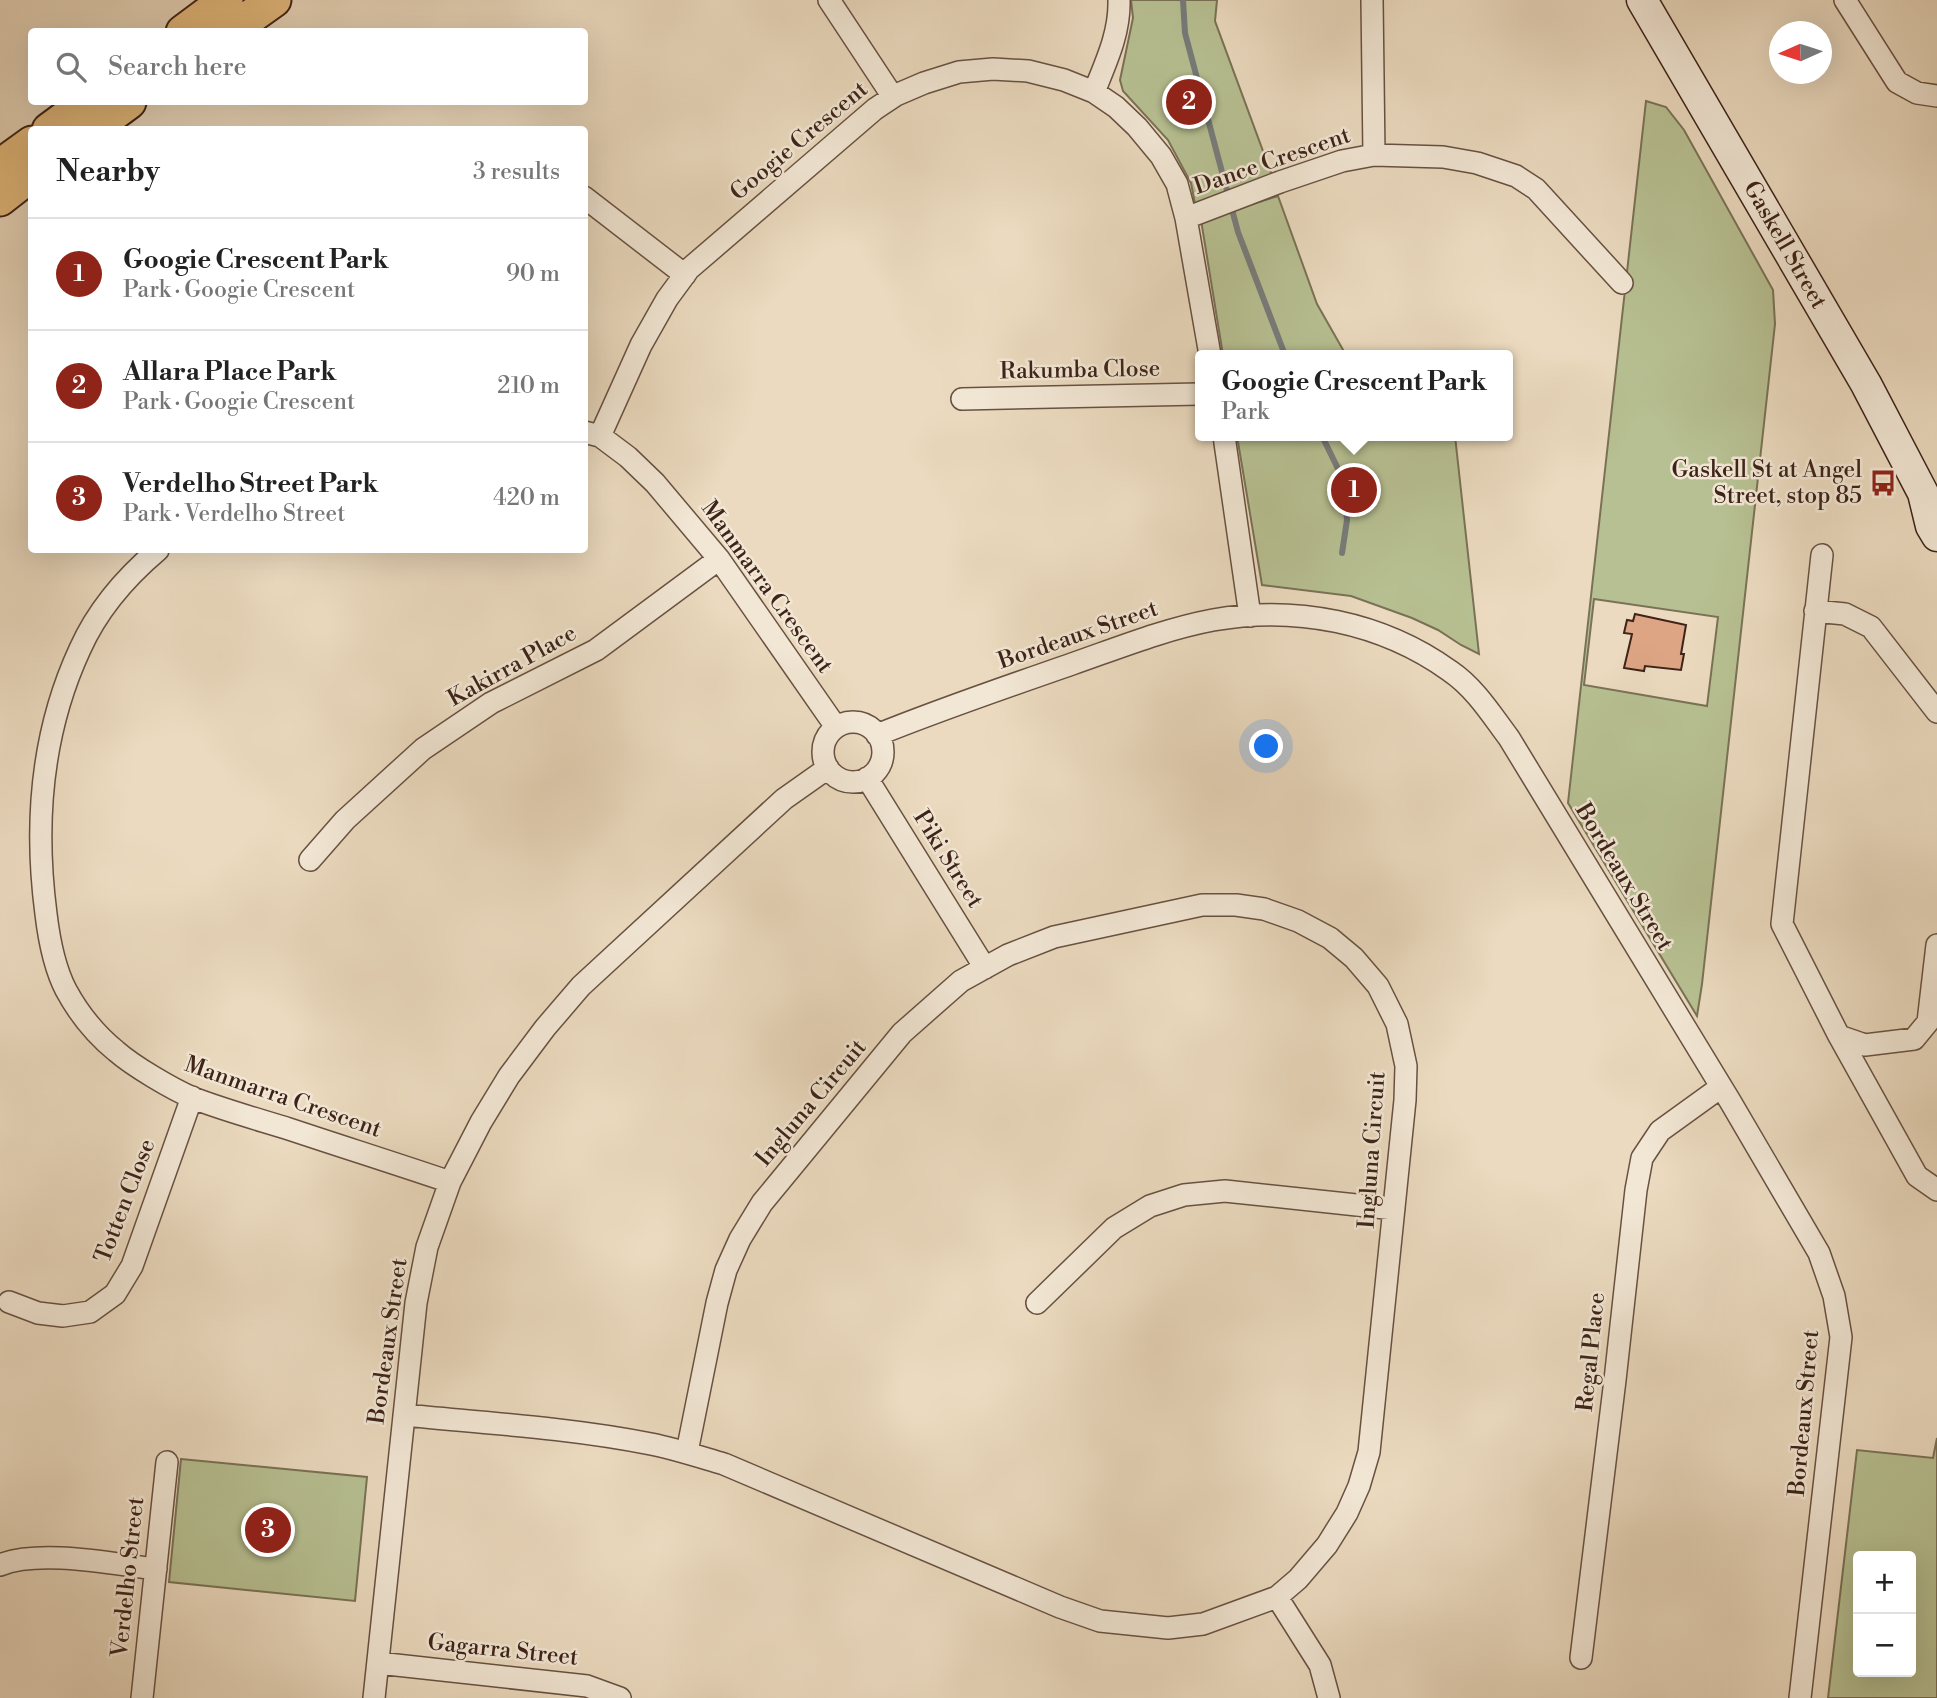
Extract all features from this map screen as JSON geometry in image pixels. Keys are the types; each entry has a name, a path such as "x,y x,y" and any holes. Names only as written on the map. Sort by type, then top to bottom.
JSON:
{"main road":[{"path":"188,28 226,0"},
{"path":"235,28 274,0"},
{"path":"54,126 83,105"},
{"path":"96,126 125,105"},
{"path":"0,166 28,146"},
{"path":"0,199 28,177"}],"street":[{"path":"830,0 893,97"},
{"path":"1094,92 1112,49 1119,16 1119,0"},
{"path":"1373,0 1374,155"},
{"name":"Gaskell Street","path":"1642,0 1866,384 1930,500 1931,526 1937,536"},
{"path":"1844,0 1897,82 1917,93 1937,96"},
{"name":"Googie Crescent","path":"592,434 667,299 689,269 874,109 924,83 959,72 993,69 1028,71 1064,79 1094,92 1116,107 1137,127 1161,156 1177,184 1186,218 1209,350"},
{"name":"Dance Crescent","path":"1186,218 1342,161 1374,155 1443,157 1477,163 1516,176 1536,189 1622,283"},
{"path":"588,200 685,275"},
{"name":"Rakumba Close","path":"962,398 1195,394"},
{"name":"Manmarra Crescent","path":"592,434 628,457 655,483 719,559 836,727"},
{"path":"1224,441 1250,616"},
{"name":"Manmarra Crescent","path":"154,553 111,597 81,646 60,695 46,755 39,848 49,935 65,989 88,1026 117,1053 192,1097 450,1182"},
{"path":"1822,555 1782,924 1839,1036 1917,1176 1937,1190"},
{"name":"Kakirra Place","path":"310,860 345,820 423,749 491,703 596,650 719,559"},
{"path":"1815,611 1845,614 1871,627 1937,712"},
{"name":"Bordeaux Street","path":"877,735 931,713 1162,633 1213,620 1250,616 1301,615 1335,620 1379,633 1415,649 1451,671 1481,699 1509,738 1819,1252 1834,1296 1841,1337 1800,1698"},
{"path":"844,723 863,723 877,735 882,744 881,764 867,778 859,782 841,780 828,768 823,751 829,734 836,727 844,723"},
{"name":"Bordeaux Street","path":"374,1698 416,1303 427,1247 450,1182 509,1076 581,986 784,799 828,768"},
{"name":"Piki Street","path":"867,778 985,968"},
{"name":"Ingluna Circuit","path":"404,1415 601,1436 687,1452 724,1464 1100,1621 1168,1628 1203,1624 1277,1597 1298,1579 1334,1534 1359,1486 1369,1452 1405,1100 1406,1066 1397,1024 1378,986 1353,958 1330,938 1298,920 1264,909 1236,905 1202,905 1054,937 1008,955 961,981 902,1033 762,1203 740,1238 726,1270 717,1303 687,1452"},
{"path":"1839,1036 1865,1045 1914,1039 1928,1022 1937,945"},
{"name":"Regal Place","path":"1581,1658 1642,1158 1660,1131 1721,1087"},
{"name":"Totten Close","path":"9,1302 38,1313 63,1316 90,1312 115,1294 132,1266 192,1097"},
{"path":"1037,1303 1114,1228 1150,1206 1184,1195 1225,1191 1394,1209"},
{"name":"Verdelho Street","path":"142,1698 167,1462"},
{"path":"0,1565 12,1560 51,1558 156,1569"},
{"path":"1277,1597 1320,1665 1329,1698"},
{"name":"Gagarra Street","path":"378,1663 587,1686 620,1698"}],"green space":[{"path":"1131,0 1217,0 1215,21 1273,178 1196,209 1191,183 1168,140 1123,91 1120,80 1133,18"},
{"path":"1646,101 1666,107 1684,130 1773,290 1775,324 1697,1016 1568,803","holes":["1594,599 1718,617 1707,706 1584,685"]},
{"path":"1278,196 1317,304 1343,350 1222,350 1201,220"},
{"path":"1238,441 1456,441 1479,654 1412,618 1351,596 1262,585"},
{"path":"1937,1438 1937,1698 1828,1698 1857,1450 1933,1458"},
{"path":"181,1459 367,1477 355,1601 169,1582"}],"building":[{"path":"1635,614 1686,625 1681,670 1645,666 1644,671 1624,668 1632,634 1624,633 1627,620 1633,621"}],"waterway":[{"path":"1183,0 1185,33 1238,232 1283,350"},
{"path":"1324,441 1343,479 1347,520 1342,553"}],"place":[{"name":"Allara Place Park","path":"1189,102"},
{"name":"Gaskell St at Angel Street, stop 85","path":"1883,483"},
{"name":"Googie Crescent Park","path":"1354,490"},
{"name":"Verdelho Street Park","path":"268,1530"}]}
